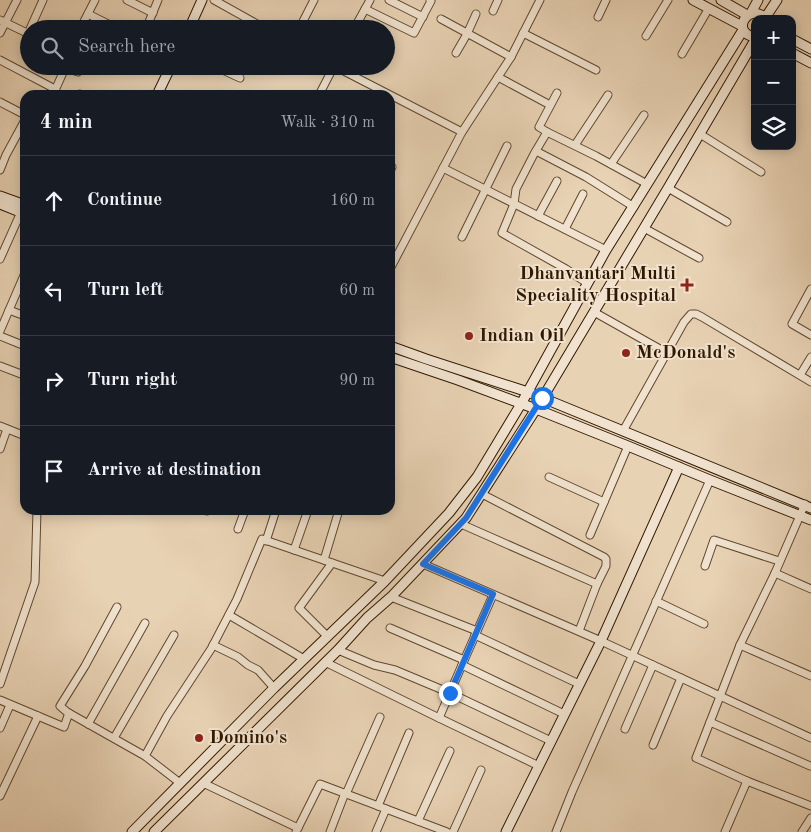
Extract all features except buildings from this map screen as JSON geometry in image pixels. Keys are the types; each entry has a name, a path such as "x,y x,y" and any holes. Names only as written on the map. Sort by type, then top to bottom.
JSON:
{"street":[{"path":"0,33 3,21 17,0"},
{"path":"35,20 44,0"},
{"path":"85,20 95,0"},
{"path":"127,0 152,13"},
{"path":"149,20 158,0"},
{"path":"192,20 202,0"},
{"path":"214,0 250,20"},
{"path":"304,20 314,0"},
{"path":"359,20 370,0"},
{"path":"390,0 422,17"},
{"path":"395,24 414,33 430,0"},
{"path":"493,11 498,0"},
{"path":"395,258 462,132 511,57 540,0"},
{"path":"598,17 606,0"},
{"path":"646,36 668,0"},
{"path":"693,0 743,28"},
{"path":"721,0 749,14 759,13 762,15"},
{"path":"751,37 748,36 743,28 742,21 758,0"},
{"path":"768,15 776,0"},
{"path":"682,54 709,8"},
{"path":"365,9 387,20"},
{"path":"88,14 100,20"},
{"path":"456,53 476,14"},
{"path":"441,19 511,57"},
{"path":"3,21 20,28"},
{"path":"132,832 274,688 385,581 449,513 476,477 521,404 606,250 743,28"},
{"path":"523,33 596,70"},
{"path":"796,41 811,49"},
{"path":"154,832 338,650 367,618 392,597 473,509 536,409 751,45"},
{"path":"796,55 811,63"},
{"path":"0,60 20,72"},
{"path":"25,75 51,90"},
{"path":"55,90 62,75"},
{"path":"159,90 167,75"},
{"path":"234,75 240,78"},
{"path":"322,90 329,75"},
{"path":"351,75 381,90"},
{"path":"498,77 550,105"},
{"path":"557,93 539,127 646,184"},
{"path":"575,146 608,95"},
{"path":"395,97 462,132"},
{"path":"0,102 20,112"},
{"path":"611,164 644,115"},
{"path":"0,170 20,129"},
{"path":"547,132 516,189 514,204 502,233 587,283"},
{"path":"700,134 762,172"},
{"path":"462,237 507,146"},
{"path":"536,151 586,177 634,206"},
{"path":"443,168 606,250"},
{"path":"538,216 557,181"},
{"path":"668,188 727,222"},
{"path":"565,229 583,194"},
{"path":"0,196 20,208"},
{"path":"0,204 20,209"},
{"path":"0,259 20,218"},
{"path":"644,228 699,258"},
{"path":"811,289 792,324 811,335"},
{"path":"0,331 20,290"},
{"path":"9,310 20,314"},
{"path":"594,312 667,353"},
{"path":"624,431 667,353 688,317 692,314 702,317 811,382"},
{"path":"0,336 20,344"},
{"path":"395,348 528,392 808,506 800,514 740,645 696,758 747,781 811,806"},
{"path":"800,376 811,357"},
{"path":"395,359 536,409 811,520"},
{"path":"0,366 20,374"},
{"path":"0,449 4,428 20,434"},
{"path":"590,535 628,446"},
{"path":"506,832 601,641 679,467"},
{"path":"549,476 604,502"},
{"path":"556,832 710,480"},
{"path":"482,494 604,557 607,563 579,631"},
{"path":"0,684 3,664 34,582 37,515"},
{"path":"238,529 243,515"},
{"path":"266,540 274,515"},
{"path":"294,550 306,515"},
{"path":"324,560 338,515"},
{"path":"461,524 597,584"},
{"path":"145,756 167,716 213,645 237,599 262,539 385,581"},
{"path":"705,566 714,540 779,561"},
{"path":"327,636 299,608 332,563"},
{"path":"423,564 579,631 811,738"},
{"path":"774,573 811,589"},
{"path":"439,718 493,594"},
{"path":"392,597 476,633 579,684"},
{"path":"656,601 704,624"},
{"path":"117,607 86,666 60,706 145,756 180,782"},
{"path":"229,615 304,659"},
{"path":"88,724 145,623"},
{"path":"390,628 463,662 564,714"},
{"path":"114,738 174,635"},
{"path":"213,645 238,657 258,670 274,688"},
{"path":"740,645 811,676"},
{"path":"338,650 374,665 395,670 450,693 551,741"},
{"path":"324,662 539,766"},
{"path":"625,729 653,665"},
{"path":"653,745 680,678"},
{"path":"0,700 64,728 70,713"},
{"path":"0,728 10,705"},
{"path":"0,796 38,716"},
{"path":"330,832 380,718"},
{"path":"710,722 810,766"},
{"path":"378,806 408,733"},
{"path":"418,821 450,751"},
{"path":"453,832 481,770"},
{"path":"726,832 747,781"},
{"path":"203,784 297,830 320,784 418,821 430,829 447,832"},
{"path":"376,832 386,809"},
{"path":"802,832 811,818"}],"place":[{"name":"Dhanvantari Multi Speciality Hospital","path":"687,285"},
{"name":"Indian Oil","path":"469,336"},
{"name":"McDonald's","path":"626,353"},
{"name":"Domino's","path":"199,738"}],"route":[{"path":"450,693 493,594 423,564 449,538 473,509 542,398"}]}
